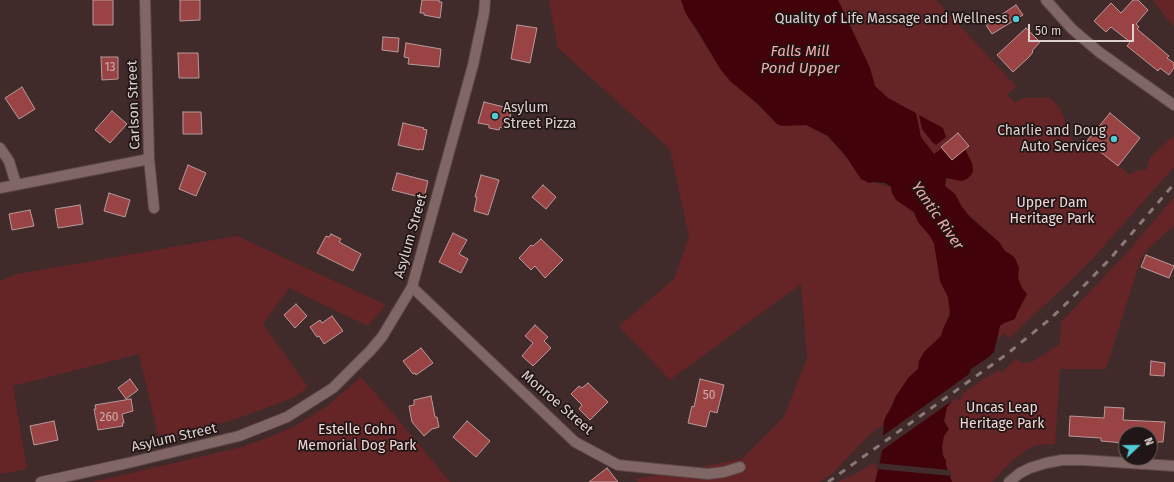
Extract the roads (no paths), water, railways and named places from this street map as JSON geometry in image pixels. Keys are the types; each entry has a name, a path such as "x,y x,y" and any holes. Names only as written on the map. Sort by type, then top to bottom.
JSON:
{"street":[{"name":"Carlson Street","path":"145,0 149,159 154,208"},
{"name":"Asylum Street","path":"41,482 234,438 287,417 333,388 357,365 382,337 412,287 473,65 484,13 485,0"},
{"path":"1046,0 1072,29 1099,52 1174,105"},
{"path":"0,148 8,161 16,184"},
{"path":"0,188 149,159"},
{"name":"Monroe Street","path":"412,287 575,442 618,465 708,474 724,472 740,467"},
{"path":"1009,482 1020,473 1034,466 1062,460 1174,466"}],"water":[{"path":"681,0 838,0 870,68 875,86 888,98 916,113 921,137 934,154 942,148 952,160 965,149 972,163 972,174 967,179 962,181 946,178 945,186 955,194 962,207 970,217 999,242 1005,251 1015,258 1019,268 1018,278 1022,288 1027,294 1015,319 1000,326 994,352 971,369 965,385 947,407 944,421 949,429 944,436 942,447 943,456 946,460 946,465 952,482 875,482 882,452 884,421 886,416 896,396 909,377 918,369 919,361 924,352 941,336 950,314 948,297 940,281 934,243 918,222 914,212 896,200 892,193 891,187 885,183 869,183 861,179 845,155 828,136 806,125 782,126 777,124 759,105 730,81 721,70 686,14"},
{"path":"919,115 943,128 946,137 936,145 933,143 922,129"}],"railway":[{"path":"828,482 1007,354 1050,319 1109,260 1174,184"}],"place":[{"name":"Quality of Life Massage and Wellness","path":"1016,19"},
{"name":"Asylum Street Pizza","path":"495,116"},
{"name":"Charlie and Doug Auto Services","path":"1114,139"}],"water label":[{"name":"Falls Mill Pond Upper","path":"800,60"},
{"name":"Yantic River","path":"937,216"}],"park label":[{"name":"Upper Dam Heritage Park","path":"1052,212"},
{"name":"Uncas Leap Heritage Park","path":"1002,416"},
{"name":"Estelle Cohn Memorial Dog Park","path":"357,438"}]}
